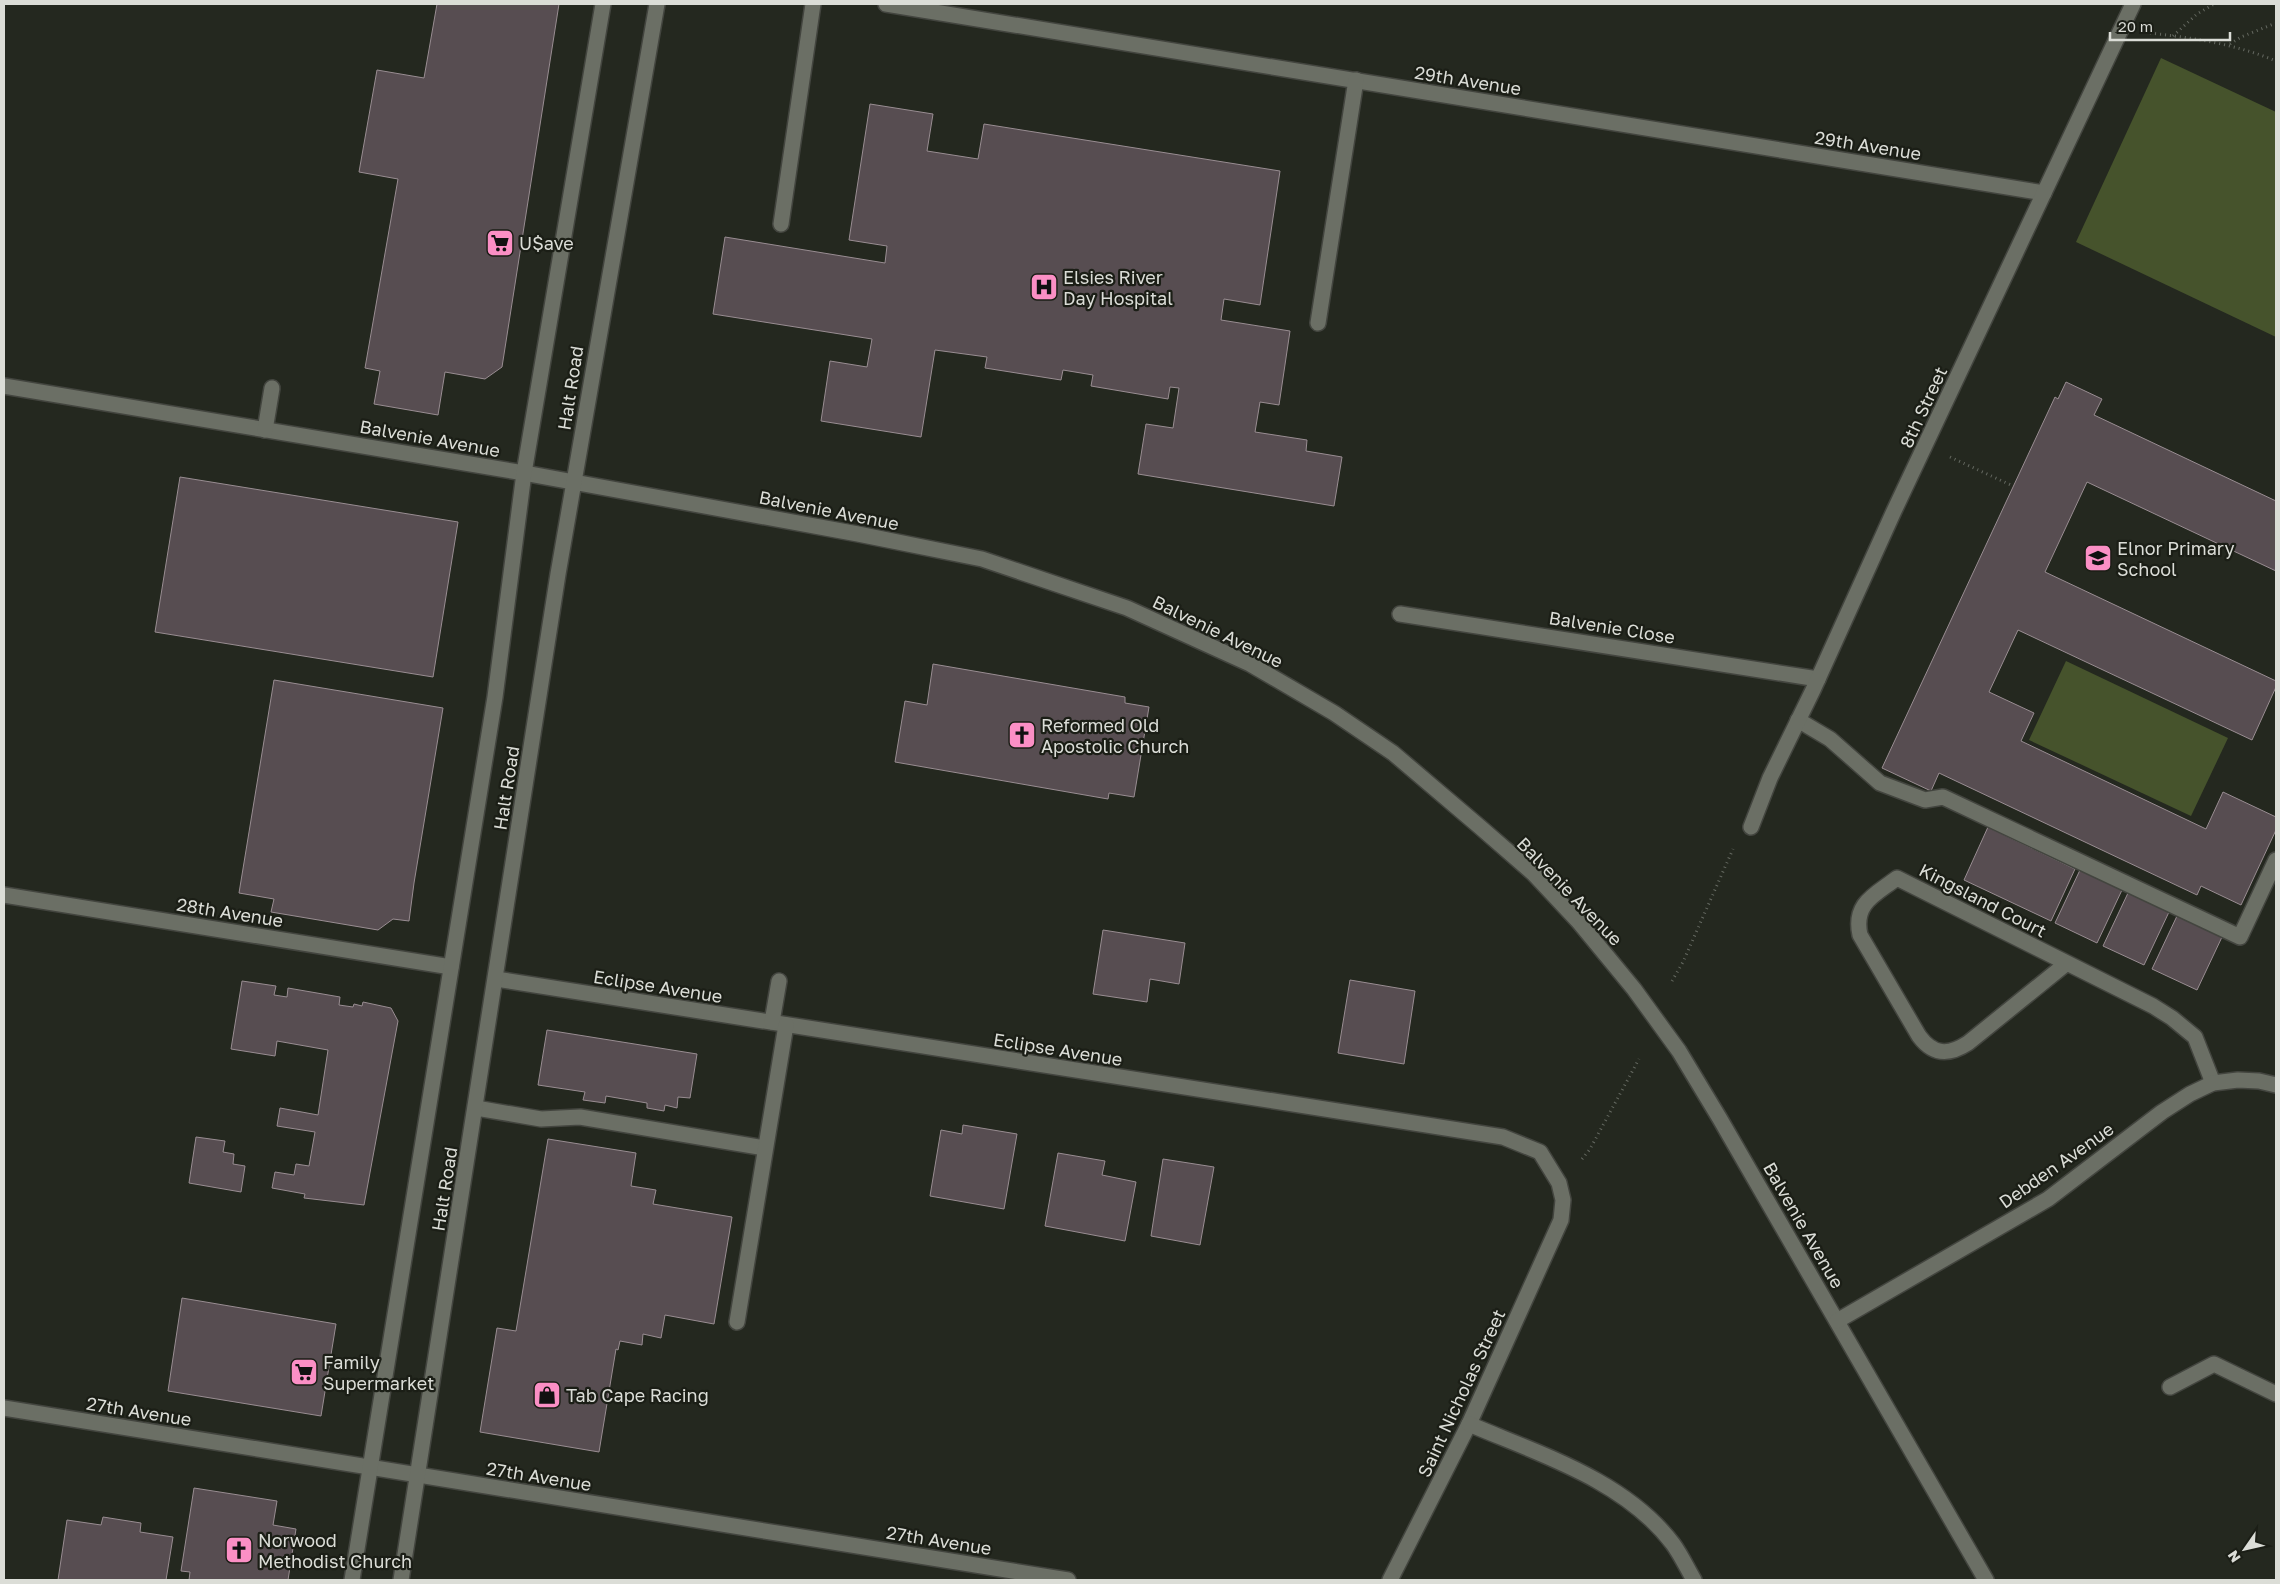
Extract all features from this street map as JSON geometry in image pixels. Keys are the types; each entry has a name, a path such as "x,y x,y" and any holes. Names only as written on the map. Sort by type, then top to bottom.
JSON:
{"street":[{"name":"Halt Road","path":"352,1580 495,697 524,473 603,4"},
{"name":"Halt Road","path":"401,1580 573,484 657,4"},
{"path":"781,224 813,4"},
{"name":"29th Avenue","path":"886,4 2044,193"},
{"name":"8th Street","path":"1751,827 1770,778 2133,4"},
{"path":"1318,323 1356,80"},
{"name":"Balvenie Avenue","path":"4,386 524,473 573,484 795,521 982,559 1128,608 1250,664 1334,713 1393,753 1534,874 1578,921 1622,974 1679,1051 1986,1580"},
{"path":"265,430 272,388"},
{"name":"Balvenie Close","path":"1400,614 1818,679"},
{"path":"1798,720 1830,739 1880,782 1925,800 1943,797 2240,937 2276,860"},
{"name":"Kingsland Court","path":"2067,963 1968,1043 1956,1051 1943,1052 1929,1047 1919,1036 1860,935 1858,919 1864,904 1897,878 2067,963 2172,1018 2195,1037 2212,1083"},
{"name":"28th Avenue","path":"4,895 451,967"},
{"name":"Eclipse Avenue","path":"496,979 1503,1137 1540,1152 1559,1184 1563,1200 1561,1220"},
{"path":"738,1322 766,1148 779,1024 778,981"},
{"name":"Debden Avenue","path":"1837,1321 2048,1199 2162,1112 2212,1083 2245,1080 2276,1085"},
{"path":"476,1108 541,1119 580,1117 766,1148"},
{"name":"Saint Nicholas Street","path":"1390,1580 1469,1424 1561,1220"},
{"path":"2170,1387 2214,1364 2276,1394"},
{"name":"27th Avenue","path":"4,1408 1068,1580"},
{"path":"1469,1424 1581,1473 1618,1494 1648,1517 1673,1544 1694,1580"}],"path":[{"path":"2173,36 2197,14 2214,4"},
{"path":"2229,45 2241,37 2276,23"},
{"path":"2144,33 2229,45 2248,49 2276,60"},
{"path":"1945,454 2013,486"},
{"path":"1672,981 1683,962 1735,846"},
{"path":"1582,1159 1590,1149 1639,1059"}],"green space":[{"path":"2161,58 2276,112 2276,337 2076,242"},
{"path":"2066,661 2228,738 2191,816 2029,740"}],"building":[{"path":"437,4 559,4 502,367 485,379 445,372 438,415 374,404 380,371 365,368 398,179 359,172 377,70 424,78"},
{"path":"870,104 933,114 927,151 978,159 984,124 1280,171 1260,305 1224,299 1221,320 1290,331 1279,405 1260,402 1255,432 1307,440 1306,451 1342,457 1334,506 1138,474 1146,424 1173,428 1179,388 1170,387 1168,399 1091,386 1093,375 1063,370 1061,380 985,368 987,357 935,350 921,437 821,421 830,361 867,367 872,339 713,314 725,237 885,263 887,246 849,240"},
{"path":"2066,382 2102,399 2094,415 2276,501 2276,571 2087,482 2045,572 2276,681 2276,687 2252,740 2018,630 1989,692 2034,713 2021,741 2206,829 2223,792 2276,817 2276,830 2241,905 2201,886 2197,895 1939,773 1931,791 1882,768 2055,397 2058,399"},
{"path":"180,477 458,522 433,677 155,632"},
{"name":"Reformed Old Apostolic Church","path":"933,664 1125,697 1125,703 1149,707 1134,797 1109,793 1108,799 895,762 905,701 927,705"},
{"path":"274,680 443,708 409,921 393,919 378,930 271,912 274,899 239,893"},
{"path":"1988,827 2075,869 2051,921 1964,880"},
{"path":"2080,870 2122,890 2097,943 2055,923"},
{"path":"2128,893 2169,912 2144,965 2103,946"},
{"path":"2177,916 2222,937 2197,990 2152,969"},
{"path":"1103,930 1185,943 1179,984 1150,979 1147,1002 1093,994"},
{"path":"1350,980 1415,991 1404,1064 1338,1053"},
{"path":"242,981 276,986 274,995 287,997 288,988 340,997 339,1005 353,1007 354,1004 362,1006 363,1002 391,1008 398,1021 364,1205 304,1198 305,1194 272,1188 275,1172 294,1175 296,1164 309,1166 315,1132 277,1126 280,1108 318,1115 328,1050 277,1041 275,1056 231,1049"},
{"path":"547,1030 697,1054 690,1098 678,1097 677,1108 665,1105 664,1111 647,1108 647,1103 606,1096 605,1103 583,1100 585,1092 538,1085"},
{"path":"963,1125 1017,1134 1004,1209 930,1196 941,1130 962,1134"},
{"path":"196,1137 225,1141 223,1152 234,1154 233,1164 245,1166 241,1192 189,1183"},
{"path":"548,1139 636,1153 631,1186 656,1190 653,1204 732,1217 714,1324 665,1315 661,1338 643,1334 642,1345 620,1341 618,1350 616,1349 599,1452 480,1432 497,1328 516,1331"},
{"path":"1058,1153 1105,1161 1102,1175 1136,1182 1125,1241 1045,1226"},
{"path":"1163,1159 1214,1167 1200,1245 1151,1236"},
{"path":"182,1298 336,1324 321,1416 168,1391"},
{"name":"Norwood Methodist Church","path":"194,1488 277,1501 273,1525 296,1529 288,1580 189,1580 190,1572 181,1571"},
{"path":"103,1517 141,1523 140,1532 173,1537 166,1580 58,1580 67,1520 101,1525"}],"place":[{"name":"U$ave","path":"500,243"},
{"name":"Elsies River Day Hospital","path":"1044,287"},
{"name":"Elnor Primary School","path":"2098,558"},
{"name":"Reformed Old Apostolic Church","path":"1022,735"},
{"name":"Family Supermarket","path":"304,1372"},
{"name":"Tab Cape Racing","path":"547,1395"},
{"name":"Norwood Methodist Church","path":"239,1550"}]}
